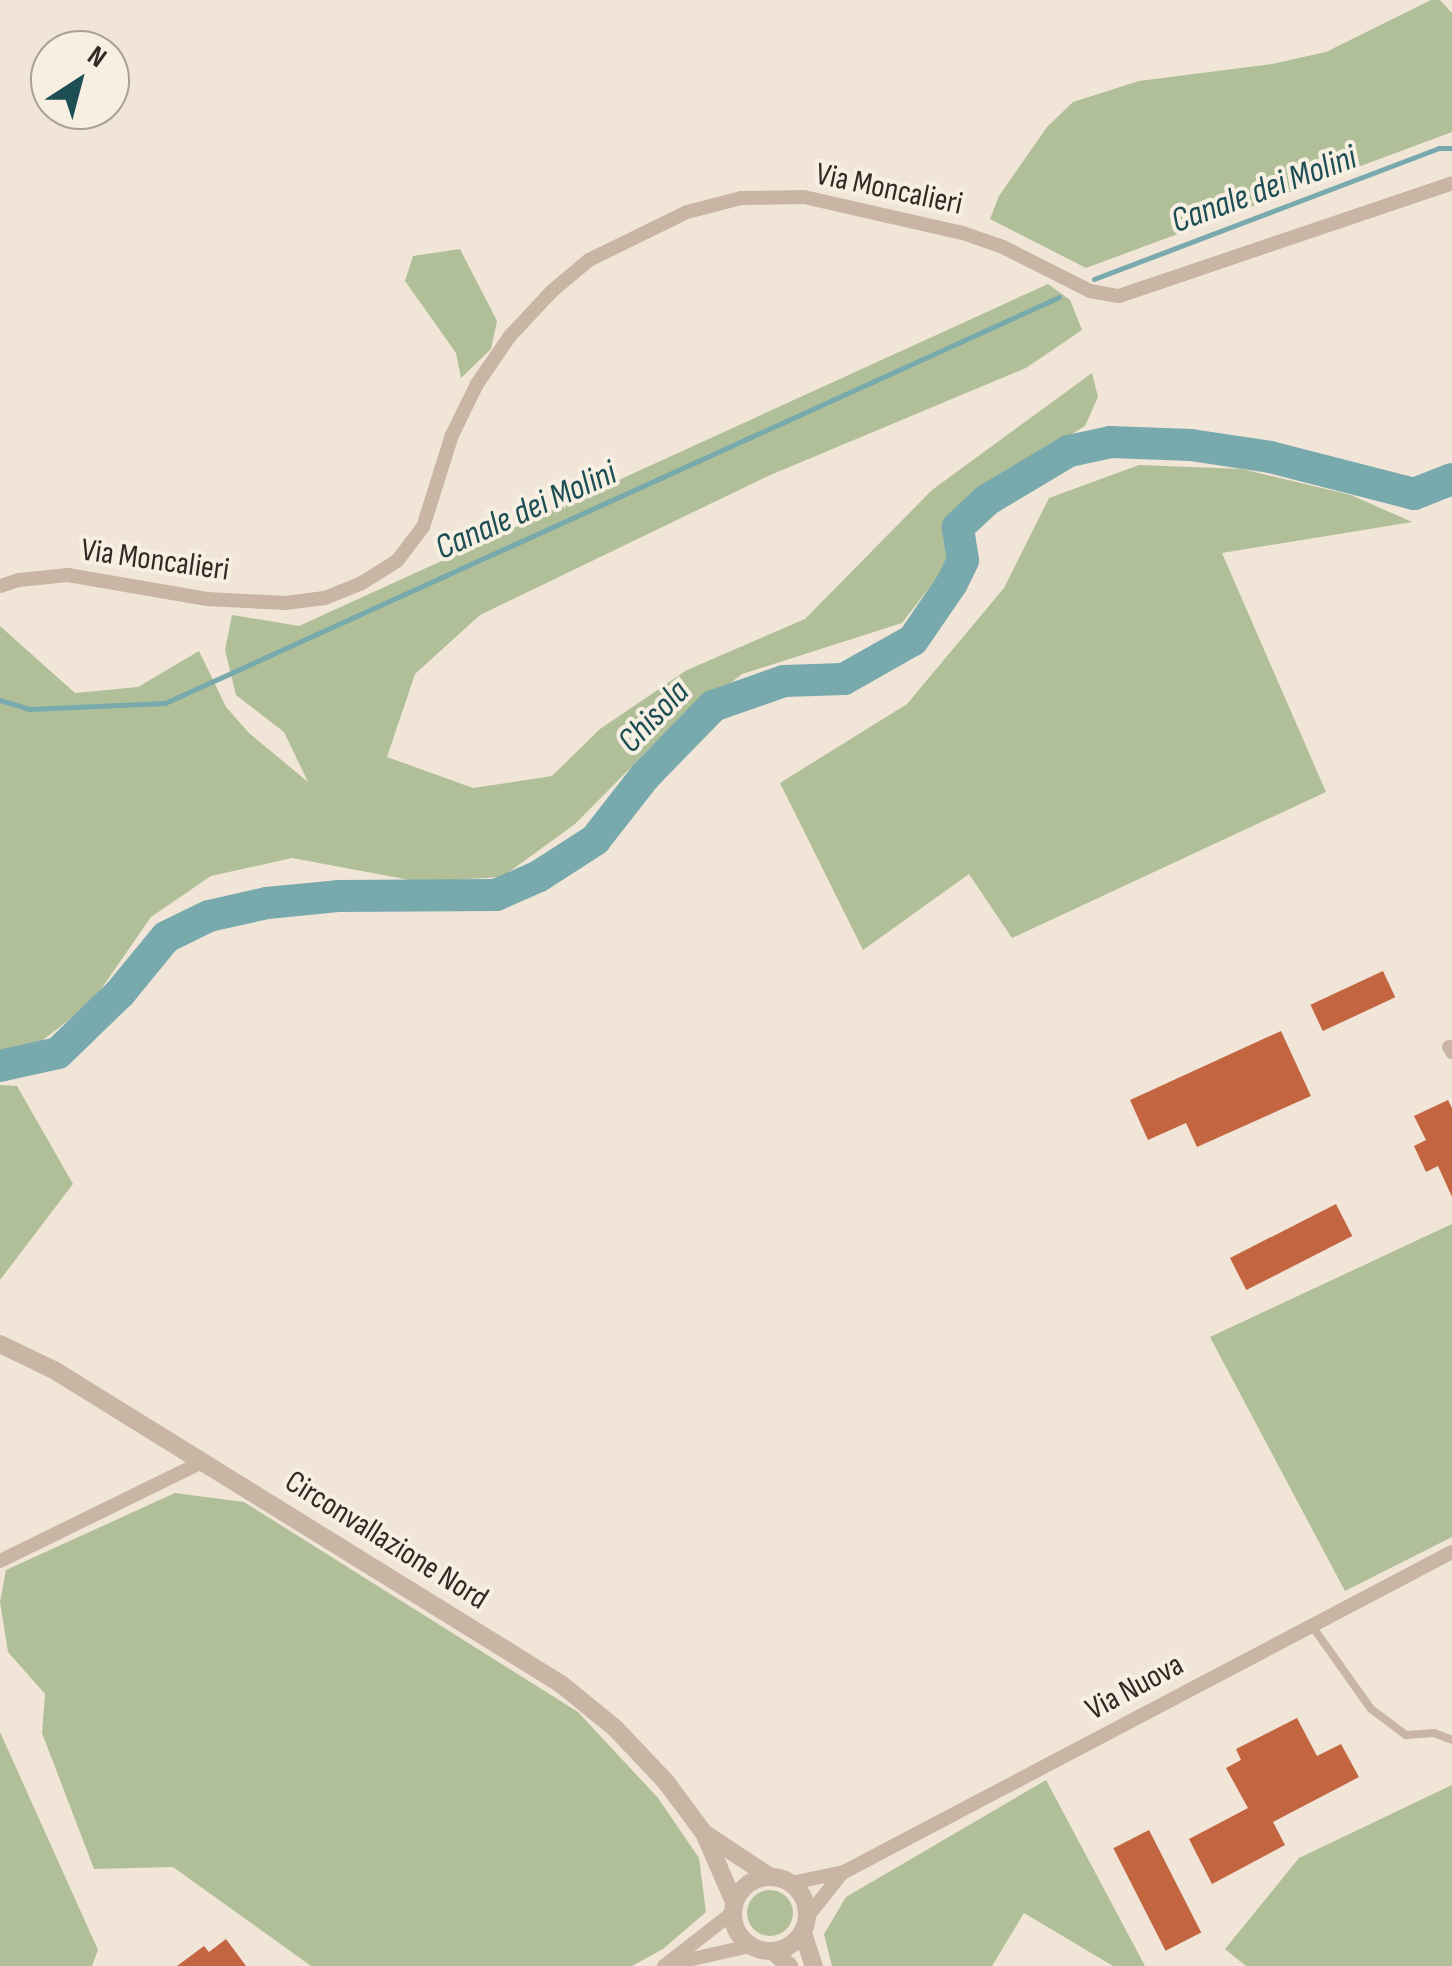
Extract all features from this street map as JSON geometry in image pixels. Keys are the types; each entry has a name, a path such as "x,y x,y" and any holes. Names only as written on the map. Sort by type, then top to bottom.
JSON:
{"street":[{"name":"Via Moncalieri","path":"0,586 68,575 207,599 284,604 326,598 360,584 397,561 423,527 452,435 477,384 510,336 552,291 589,260 687,212 741,198 804,197 963,233 1003,247 1090,291 1120,296 1452,182"},
{"name":"Circonvallazione Nord","path":"0,1344 54,1370 561,1684 615,1728 666,1782 704,1834 733,1907"},
{"path":"0,1561 202,1462"},
{"name":"Via Nuova","path":"791,1883 844,1872 1452,1552"},
{"name":"Circonvallazione Nord","path":"704,1834 769,1876"},
{"name":"Via Nuova","path":"805,1925 844,1872"},
{"path":"666,1965 733,1907 748,1884 769,1876 791,1883 804,1898 814,1966"},
{"path":"733,1907 734,1926 750,1946"},
{"path":"774,1952 796,1942 805,1925"},
{"path":"666,1965 750,1946 774,1952 789,1966"}],"lane":[{"path":"1312,1626 1371,1708 1406,1735 1434,1733 1452,1740"}],"green space":[{"path":"1431,0 1440,0 1452,13 1452,132 1086,268 990,219 999,196 1047,127 1073,102 1139,81 1272,64 1326,52"},
{"path":"460,249 497,321 491,349 461,378 456,353 405,281 413,256"},
{"path":"1048,284 1070,300 1082,330 1026,368 768,476 480,615 415,674 387,757 473,788 552,776 600,729 687,670 805,619 932,490 1092,373 1098,397 1085,426 976,493 951,524 949,562 902,623 742,674 658,740 575,824 502,877 421,882 292,858 211,876 151,917 92,1002 26,1053 0,1049 0,626 75,693 138,687 199,651 226,707 249,733 308,782 284,732 236,695 225,650 232,615 299,626"},
{"path":"1139,465 1242,469 1351,495 1412,522 1222,553 1326,792 1012,938 969,874 863,950 780,783 907,704 1004,588 1049,498"},
{"path":"0,1085 17,1086 73,1184 0,1280"},
{"path":"1452,1224 1452,1537 1345,1591 1210,1337"},
{"path":"175,1493 244,1502 578,1712 658,1798 699,1858 706,1912 663,1949 632,1966 311,1966 173,1867 94,1869 42,1733 45,1694 8,1652 0,1602 6,1570"},
{"path":"0,1732 98,1950 92,1966 0,1966"},
{"path":"1046,1780 1145,1966 1113,1966 1024,1913 992,1966 832,1966 824,1934 846,1897"},
{"path":"1452,1785 1452,1966 1246,1966 1225,1949 1299,1858"},
{"path":"770,1890 786,1897 793,1913 786,1929 770,1936 754,1929 747,1913 754,1897"}],"building":[{"path":"1383,971 1395,997 1323,1031 1310,1005"},
{"path":"1281,1031 1311,1096 1197,1147 1186,1123 1148,1140 1130,1100"},
{"path":"1448,1100 1452,1108 1452,1197 1438,1166 1426,1172 1414,1146 1426,1140 1414,1116"},
{"path":"1336,1204 1352,1236 1246,1290 1230,1258"},
{"path":"1297,1718 1317,1756 1341,1744 1359,1777 1273,1822 1285,1845 1212,1884 1189,1839 1248,1808 1226,1768 1241,1760 1236,1749"},
{"path":"1149,1830 1201,1932 1166,1951 1113,1848"},
{"path":"226,1939 246,1966 177,1966 204,1946 209,1952"}],"waterway":[{"name":"Canale dei Molini","path":"1094,279 1439,148 1452,148"},
{"name":"Canale dei Molini","path":"0,700 30,709 165,703 1059,297"},
{"name":"Chisola","path":"0,1066 58,1053 120,993 166,937 209,916 267,903 338,896 496,895 539,876 595,840 645,776 713,706 784,681 844,679 913,640 963,560 958,527 987,500 1069,451 1111,442 1191,445 1270,457 1414,494 1452,479"}]}
